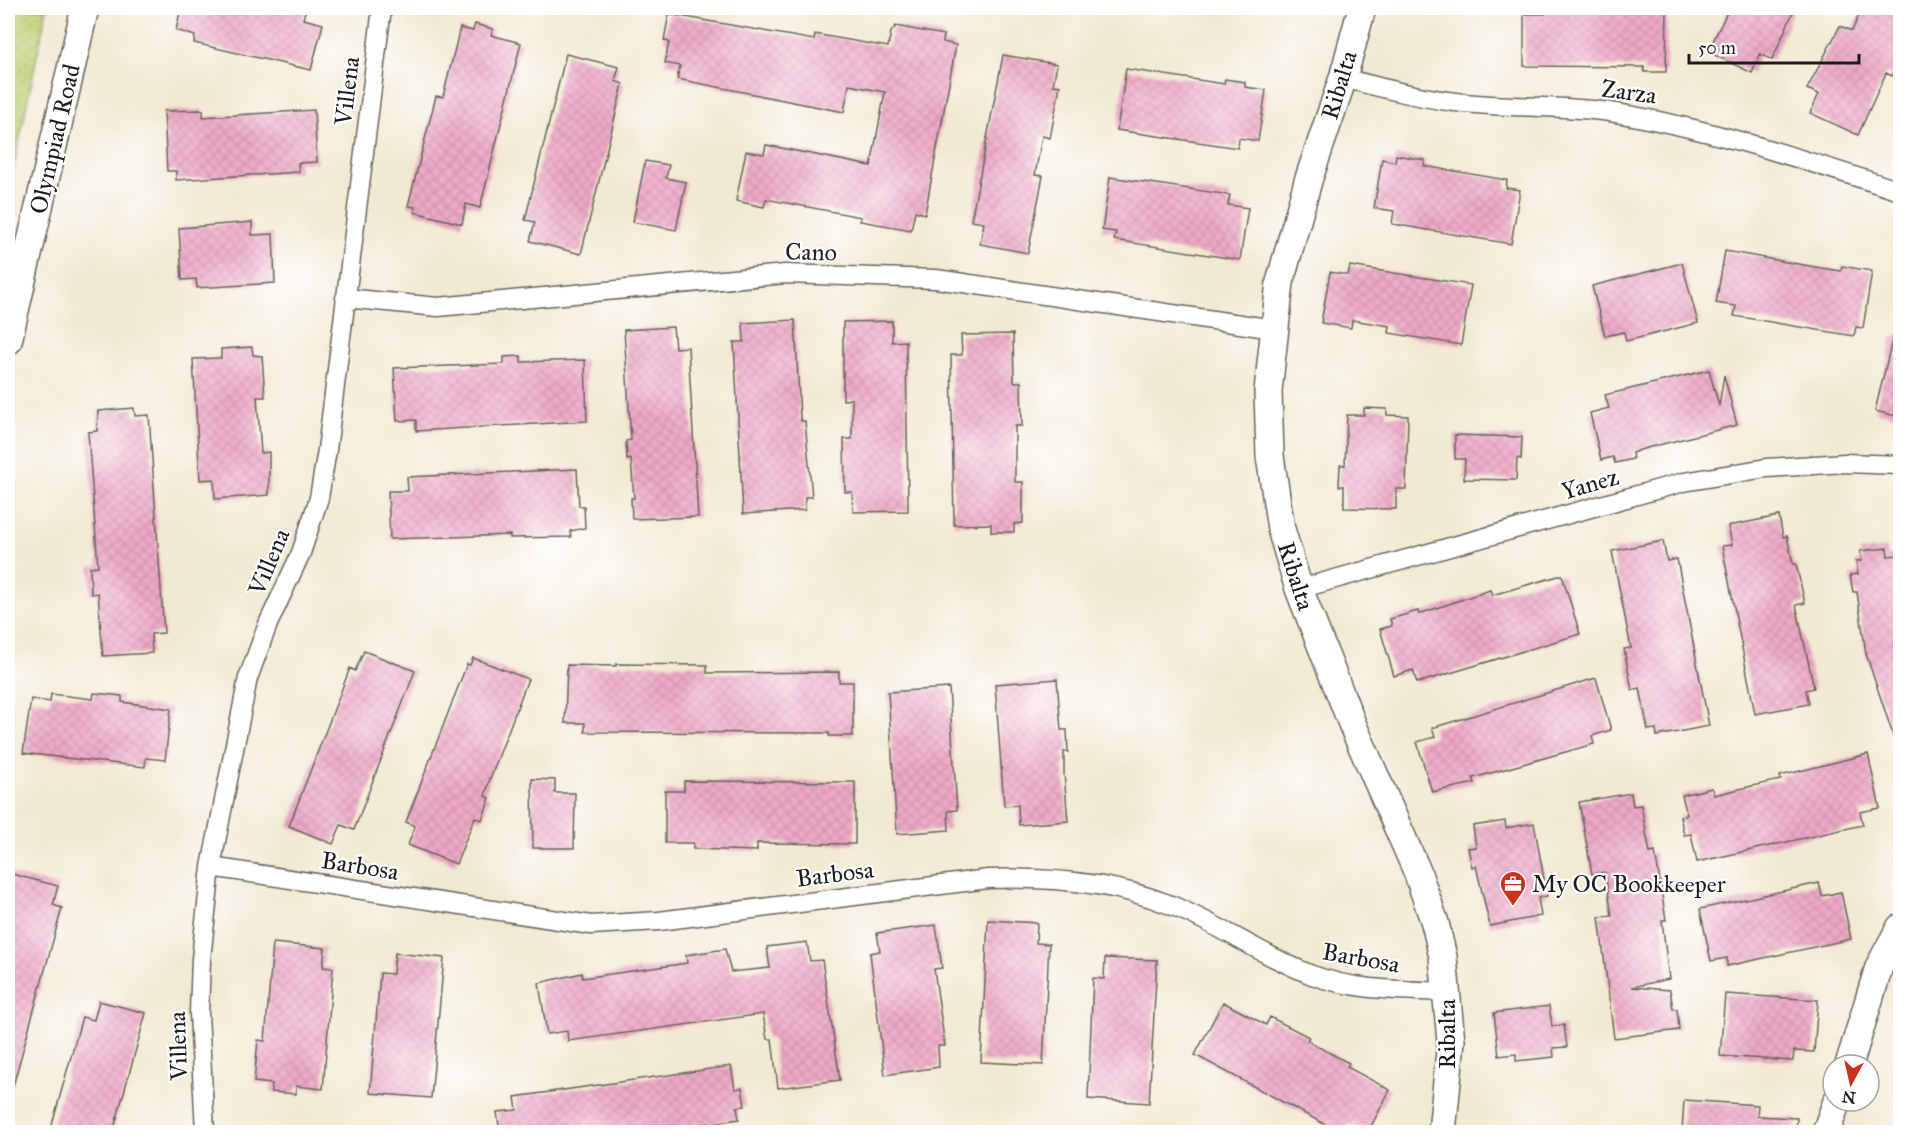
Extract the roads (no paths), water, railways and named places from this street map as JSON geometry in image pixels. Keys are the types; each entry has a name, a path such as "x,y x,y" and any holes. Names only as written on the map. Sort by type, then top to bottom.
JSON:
{"street":[{"name":"Olympiad Road","path":"8,341 86,8"},
{"name":"Villena","path":"205,1132 200,1013 201,959 211,867 248,678 268,624 302,554 319,498 382,8"},
{"name":"Ribalta","path":"1362,8 1343,78 1294,230 1280,282 1268,391 1270,456 1281,529 1299,589 1353,726 1425,890 1443,957 1451,1041 1442,1132"},
{"name":"Zarza","path":"1343,78 1399,92 1463,103 1607,112 1684,125 1757,145 1900,191"},
{"name":"Cano","path":"345,298 438,307 785,274 936,279 1274,329"},
{"name":"Yanez","path":"1299,589 1684,482 1766,468 1845,463 1900,465"},
{"name":"Barbosa","path":"211,867 591,925 659,921 988,879 1035,878 1076,882 1123,891 1168,904 1312,975 1380,989 1448,992"},
{"path":"1853,1053 1879,967 1900,928"},
{"path":"1826,1132 1833,1113"}],"place":[{"name":"My OC Bookkeeper","path":"1513,907"}]}
